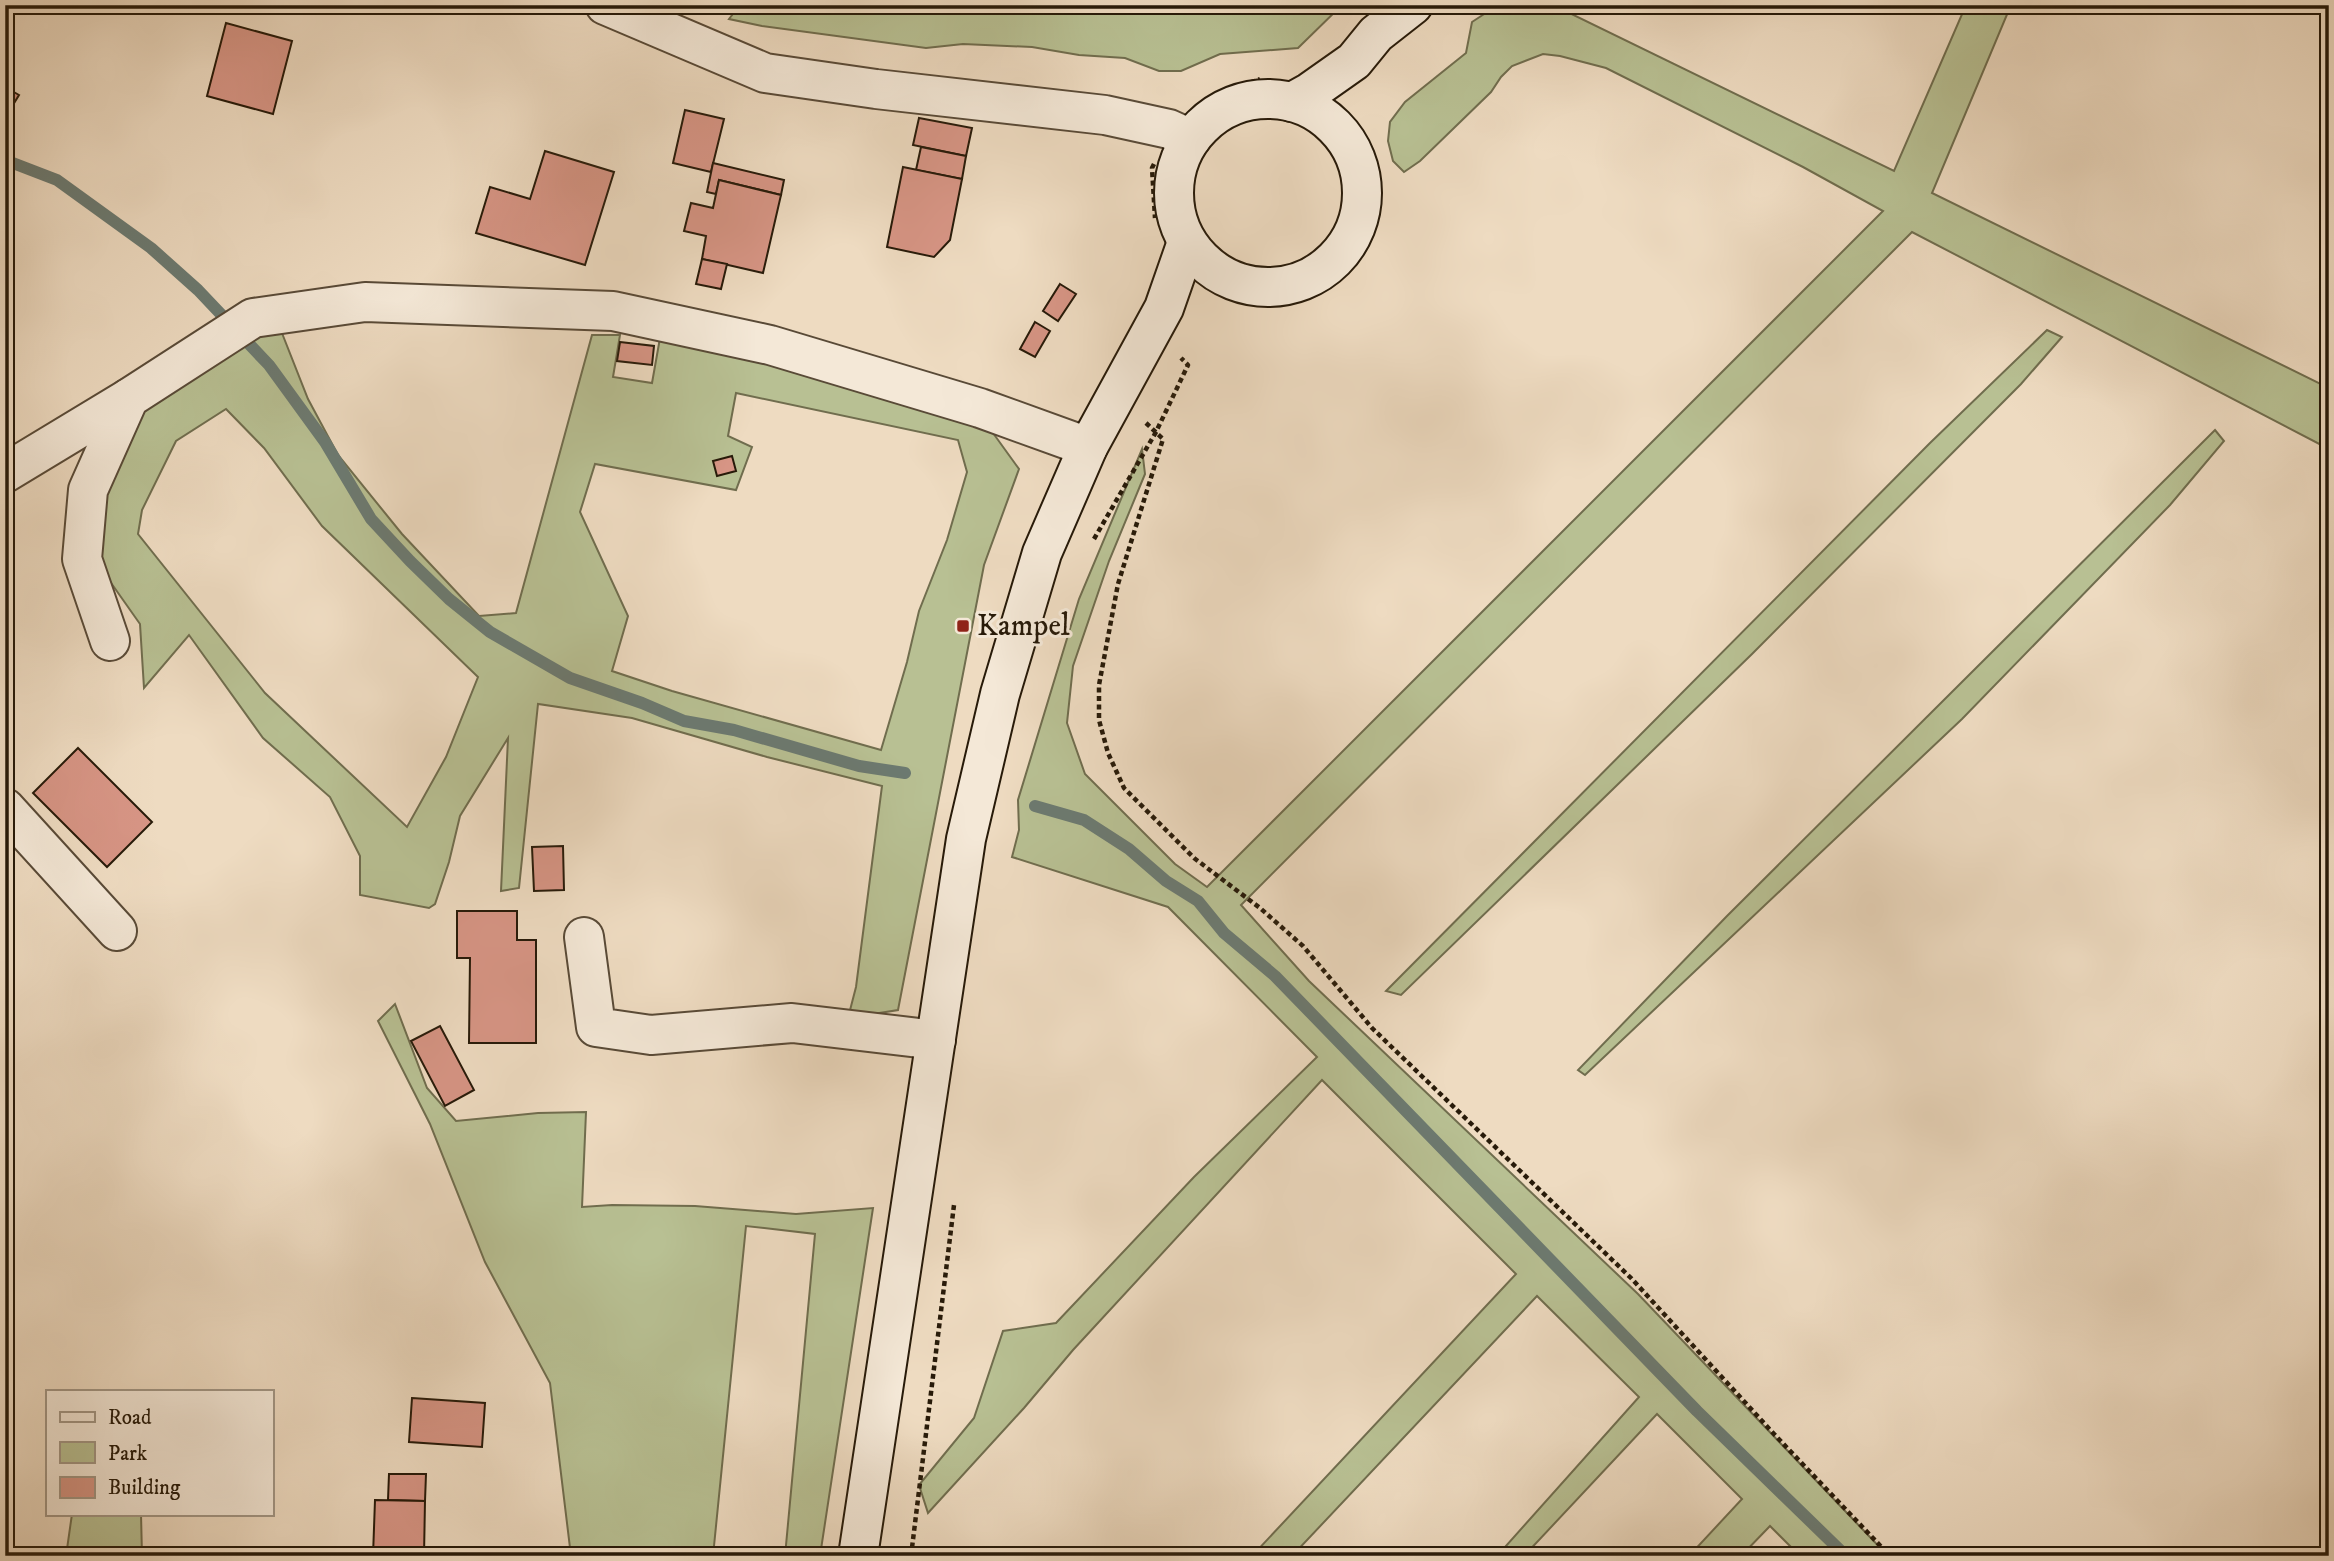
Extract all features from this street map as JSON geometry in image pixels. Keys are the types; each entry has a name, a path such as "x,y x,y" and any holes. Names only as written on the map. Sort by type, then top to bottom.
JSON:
{"street":[{"path":"604,5 765,74 1105,115 1180,134 1236,104 1264,99 1281,90 1310,92 1354,61 1376,34 1413,5"},
{"path":"1341,134 1354,61"},
{"path":"1180,134 1174,190 1176,217 1187,242 1205,264 1230,280 1260,288 1291,285 1320,272 1342,251 1357,223 1362,192 1357,162 1341,134 1319,114 1281,90"},
{"path":"858,1556 966,839 1000,694 1042,552 1088,447 1159,319 1187,242"},
{"path":"1159,319 1212,286 1230,280"},
{"path":"5,474 253,318 365,302 613,311 770,345 981,408 1088,447"},
{"path":"110,641 82,559 83,545 88,490 129,398"},
{"path":"5,808 117,931"},
{"path":"584,937 596,1027 651,1035 792,1023 936,1040"}],"path":[{"path":"1155,220 1152,168 1180,134 1191,110 1221,93 1259,79 1281,90"},
{"path":"1088,550 1156,432 1188,365 1159,319"},
{"path":"1117,396 1163,439 1118,584 1099,685 1099,720 1108,753 1124,788 1194,858 1260,908 1303,946 1372,1028 1631,1278 1890,1556"},
{"path":"911,1556 956,1192"}],"green space":[{"path":"740,5 813,5 860,9 870,5 1342,5 1298,48 1220,54 1181,71 1159,71 1125,58 1079,55 1032,47 963,44 926,48 762,26 729,19"},
{"path":"1498,5 1559,5 1557,7 1894,171 1966,5 2011,5 1932,193 2329,388 2329,449 1912,232 1241,905 1309,981 1638,1294 1888,1556 1800,1556 1770,1526 1741,1556 1689,1556 1742,1499 1657,1414 1524,1556 1497,1556 1639,1397 1537,1296 1292,1556 1252,1556 1516,1274 1322,1080 1073,1350 928,1513 919,1485 974,1418 1003,1331 1056,1323 1194,1177 1317,1057 1168,907 1012,857 1019,830 1018,800 1079,599 1142,449 1145,474 1109,561 1073,666 1067,723 1085,774 1175,864 1207,887 1883,211 1803,167 1606,68 1543,54 1512,66 1491,92 1420,161 1404,172 1393,161 1388,141 1390,122 1405,102 1466,53 1472,22"},
{"path":"278,323 308,399 338,455 402,534 479,616 516,613 592,335 620,335 613,377 652,383 660,338 715,346 905,401 993,433 1019,469 984,565 898,1010 848,1018 856,987 882,786 767,757 632,718 538,704 519,888 501,891 508,738 460,816 435,904 429,908 360,895 360,856 330,797 263,738 189,635 144,688 140,624 97,558 103,496 143,409","holes":["736,393 958,440 967,472 947,540 919,611 881,750 672,691 612,671 628,616 580,512 595,464 736,490 752,447 728,436","226,409 264,448 322,526 478,677 446,757 407,827 265,693 138,534 142,510 176,441"]},
{"path":"2047,330 2062,337 2021,384 1752,654 1401,995 1386,991 1930,443"},
{"path":"2215,430 2224,441 2170,505 1962,719 1585,1075 1578,1070 1727,916"},
{"path":"395,1004 427,1088 456,1121 538,1113 586,1112 582,1207 695,1206 796,1214 873,1208 820,1556 785,1556 815,1234 746,1226 713,1556 571,1556 550,1383 485,1262 430,1124 378,1021"},
{"path":"72,1516 141,1516 142,1556 66,1556"}],"building":[{"path":"226,23 292,41 273,114 207,96"},
{"path":"5,87 19,95 5,118"},
{"path":"685,110 724,119 711,172 673,163"},
{"path":"919,118 972,128 966,156 913,145"},
{"path":"921,147 966,156 962,179 916,170"},
{"path":"545,151 614,172 585,265 476,233 490,187 530,199"},
{"path":"713,163 784,180 781,195 719,180 716,194 707,192"},
{"path":"903,167 962,179 950,240 934,257 887,247"},
{"path":"719,180 781,195 763,273 702,259 706,236 684,231 691,203 713,208"},
{"path":"702,259 727,264 721,289 696,284"},
{"path":"1060,284 1076,294 1058,321 1043,311"},
{"path":"1035,322 1050,331 1035,357 1020,349"},
{"path":"620,342 654,346 652,365 617,361"},
{"path":"732,456 736,471 717,476 713,461"},
{"path":"78,748 152,822 107,867 33,793"},
{"path":"563,846 564,890 534,891 532,847"},
{"path":"457,911 517,911 517,940 536,940 536,1043 469,1043 470,958 457,958"},
{"path":"440,1026 474,1090 445,1106 411,1041"},
{"path":"412,1398 485,1403 482,1447 409,1442"},
{"path":"389,1474 426,1474 425,1501 388,1500"},
{"path":"375,1500 425,1501 424,1556 373,1556"}],"waterway":[{"path":"5,160 57,180 151,248 198,290 269,365 325,442 371,519 449,599 490,632 570,678 684,721 734,730 859,766 905,773"},
{"path":"1035,806 1084,820 1129,849 1166,881 1198,901 1224,933 1275,976 1697,1411 1846,1556"}],"place":[{"name":"Kampel","path":"963,626"}]}
